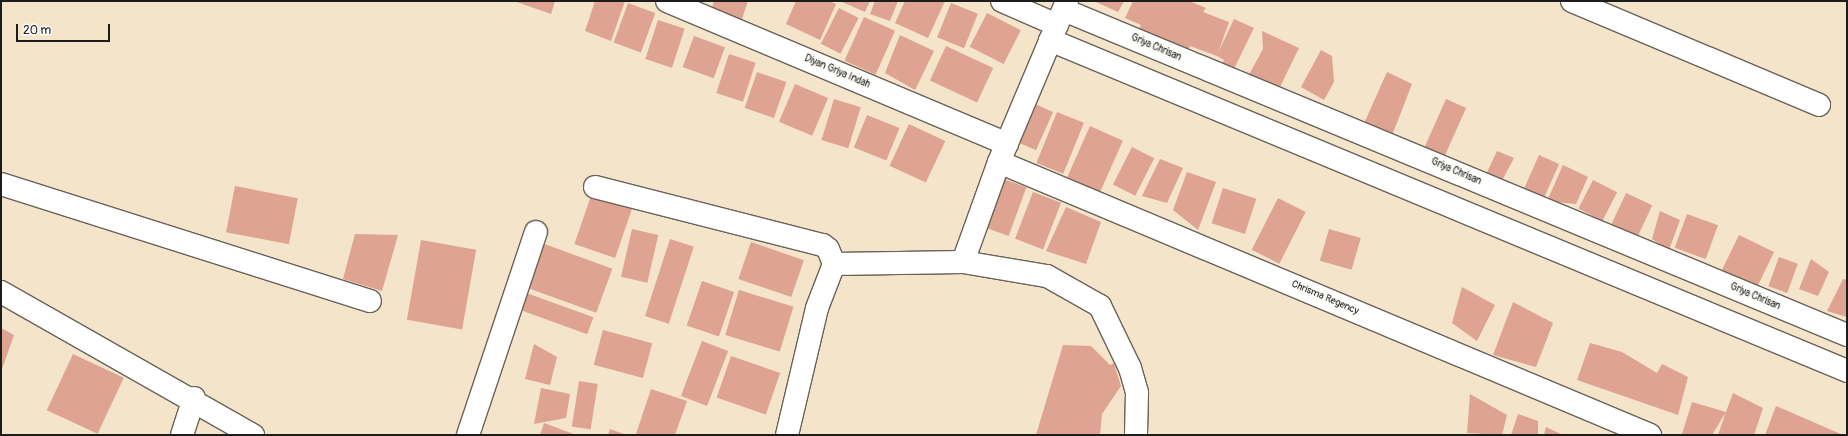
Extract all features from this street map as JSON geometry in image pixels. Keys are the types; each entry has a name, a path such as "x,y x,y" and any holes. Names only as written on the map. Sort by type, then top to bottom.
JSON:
{"street":[{"name":"Diyan Griya Indah","path":"667,1 1003,153"},
{"path":"1002,1 1060,19 1847,371"},
{"path":"1572,1 1819,105"},
{"path":"963,262 1003,153 1060,19"},
{"name":"Griya Chrisan","path":"1060,19 1847,335"},
{"name":"Chrisma Regency","path":"1003,153 1650,435"},
{"path":"1,184 370,301"},
{"path":"595,187 822,246 828,249 834,264 817,308 786,435"},
{"path":"468,435 536,232"},
{"path":"834,264 963,262 1048,276 1100,306 1119,340 1137,393 1136,435"},
{"path":"1,292 194,398 253,435"},
{"path":"182,435 194,398"}],"building":[{"path":"514,1 555,1 551,14"},
{"path":"595,1 625,1 611,41 585,31"},
{"path":"714,1 748,1 742,19 711,11"},
{"path":"796,1 829,1 836,4 820,40 786,24"},
{"path":"840,1 870,1 865,12"},
{"path":"875,1 898,1 890,21 870,14"},
{"path":"905,1 945,1 928,38 895,23"},
{"path":"1094,1 1124,1 1118,12"},
{"path":"1133,1 1189,1 1206,8 1203,12 1229,22 1218,53 1234,19 1254,28 1231,75 1219,69 1224,60 1217,56 1190,46 1187,54 1136,35 1141,25 1125,18"},
{"path":"628,3 655,13 641,52 614,42"},
{"path":"951,3 978,14 964,48 937,37"},
{"path":"839,8 859,18 840,54 821,44"},
{"path":"987,13 1021,30 1004,64 970,47"},
{"path":"864,17 895,31 876,75 844,61"},
{"path":"658,20 685,29 672,68 645,59"},
{"path":"1262,31 1299,48 1276,95 1247,78 1263,49"},
{"path":"900,35 934,51 915,90 885,73"},
{"path":"694,36 725,47 714,78 683,67"},
{"path":"946,46 993,68 977,102 930,80"},
{"path":"1321,50 1332,56 1334,82 1324,100 1301,87"},
{"path":"729,54 756,63 743,102 716,93"},
{"path":"757,72 786,82 774,118 745,108"},
{"path":"1387,72 1412,84 1391,138 1362,128"},
{"path":"795,84 828,98 812,136 779,122"},
{"path":"834,99 861,107 848,148 821,140"},
{"path":"1446,99 1466,108 1443,159 1423,150"},
{"path":"1033,103 1053,112 1036,150 1016,141"},
{"path":"1057,112 1084,123 1063,174 1036,163"},
{"path":"867,115 899,128 886,161 854,147"},
{"path":"909,124 945,141 926,183 890,166"},
{"path":"1090,126 1123,141 1099,194 1066,179"},
{"path":"1132,147 1154,158 1135,196 1113,184"},
{"path":"1497,151 1514,158 1498,188 1482,183"},
{"path":"1539,155 1559,164 1544,199 1524,190"},
{"path":"1160,159 1183,168 1167,203 1142,196"},
{"path":"1563,165 1588,177 1576,204 1547,201"},
{"path":"1187,172 1216,182 1198,230 1173,210"},
{"path":"1001,178 1026,187 1009,236 983,227"},
{"path":"1593,180 1617,192 1603,221 1578,209"},
{"path":"235,186 298,198 289,244 226,232"},
{"path":"1223,188 1256,199 1245,234 1212,223"},
{"path":"1033,192 1061,203 1043,249 1015,239"},
{"path":"592,193 633,207 615,258 574,244"},
{"path":"1626,193 1652,205 1638,236 1612,224"},
{"path":"1278,198 1306,212 1279,264 1252,250"},
{"path":"1066,207 1101,222 1086,264 1046,251"},
{"path":"1660,211 1680,220 1669,250 1652,239"},
{"path":"1687,214 1718,225 1706,259 1675,248"},
{"path":"632,229 658,235 647,283 621,277"},
{"path":"1329,229 1361,238 1352,270 1320,261"},
{"path":"355,234 398,235 382,291 343,279"},
{"path":"1739,235 1774,252 1754,293 1719,276"},
{"path":"670,239 694,247 669,324 645,316"},
{"path":"421,240 476,250 462,329 407,320"},
{"path":"539,242 612,269 596,313 523,286"},
{"path":"751,242 804,260 791,297 738,279"},
{"path":"1779,257 1798,264 1787,293 1768,286"},
{"path":"1811,259 1829,272 1818,296 1799,289"},
{"path":"1843,279 1847,280 1847,317 1827,311"},
{"path":"702,281 734,292 719,337 687,325"},
{"path":"1462,287 1495,305 1477,341 1452,323"},
{"path":"739,290 794,307 780,352 725,335"},
{"path":"521,291 593,317 587,334 515,308"},
{"path":"1513,302 1553,323 1536,367 1493,355"},
{"path":"1,328 14,335 1,372"},
{"path":"603,330 652,343 643,378 594,365"},
{"path":"702,341 728,351 707,406 681,396"},
{"path":"1590,343 1622,352 1657,373 1662,364 1688,377 1678,415 1577,380"},
{"path":"534,344 557,357 550,385 525,379"},
{"path":"1063,345 1091,346 1110,365 1114,363 1121,386 1102,414 1100,435 1036,435"},
{"path":"73,354 124,378 98,434 47,410"},
{"path":"731,356 780,373 766,415 717,398"},
{"path":"579,381 598,384 591,429 572,426"},
{"path":"541,388 570,394 566,418 534,424"},
{"path":"651,389 687,401 675,435 636,434"},
{"path":"1733,393 1763,408 1754,435 1718,435"},
{"path":"1470,394 1507,415 1502,435 1467,433"},
{"path":"1692,402 1726,412 1712,435 1682,434"},
{"path":"1776,406 1843,435 1765,435"},
{"path":"1518,414 1538,421 1538,435 1511,435"},
{"path":"544,423 576,435 540,435"},
{"path":"1546,427 1563,435 1544,435"},
{"path":"610,429 626,435 608,435"}]}
